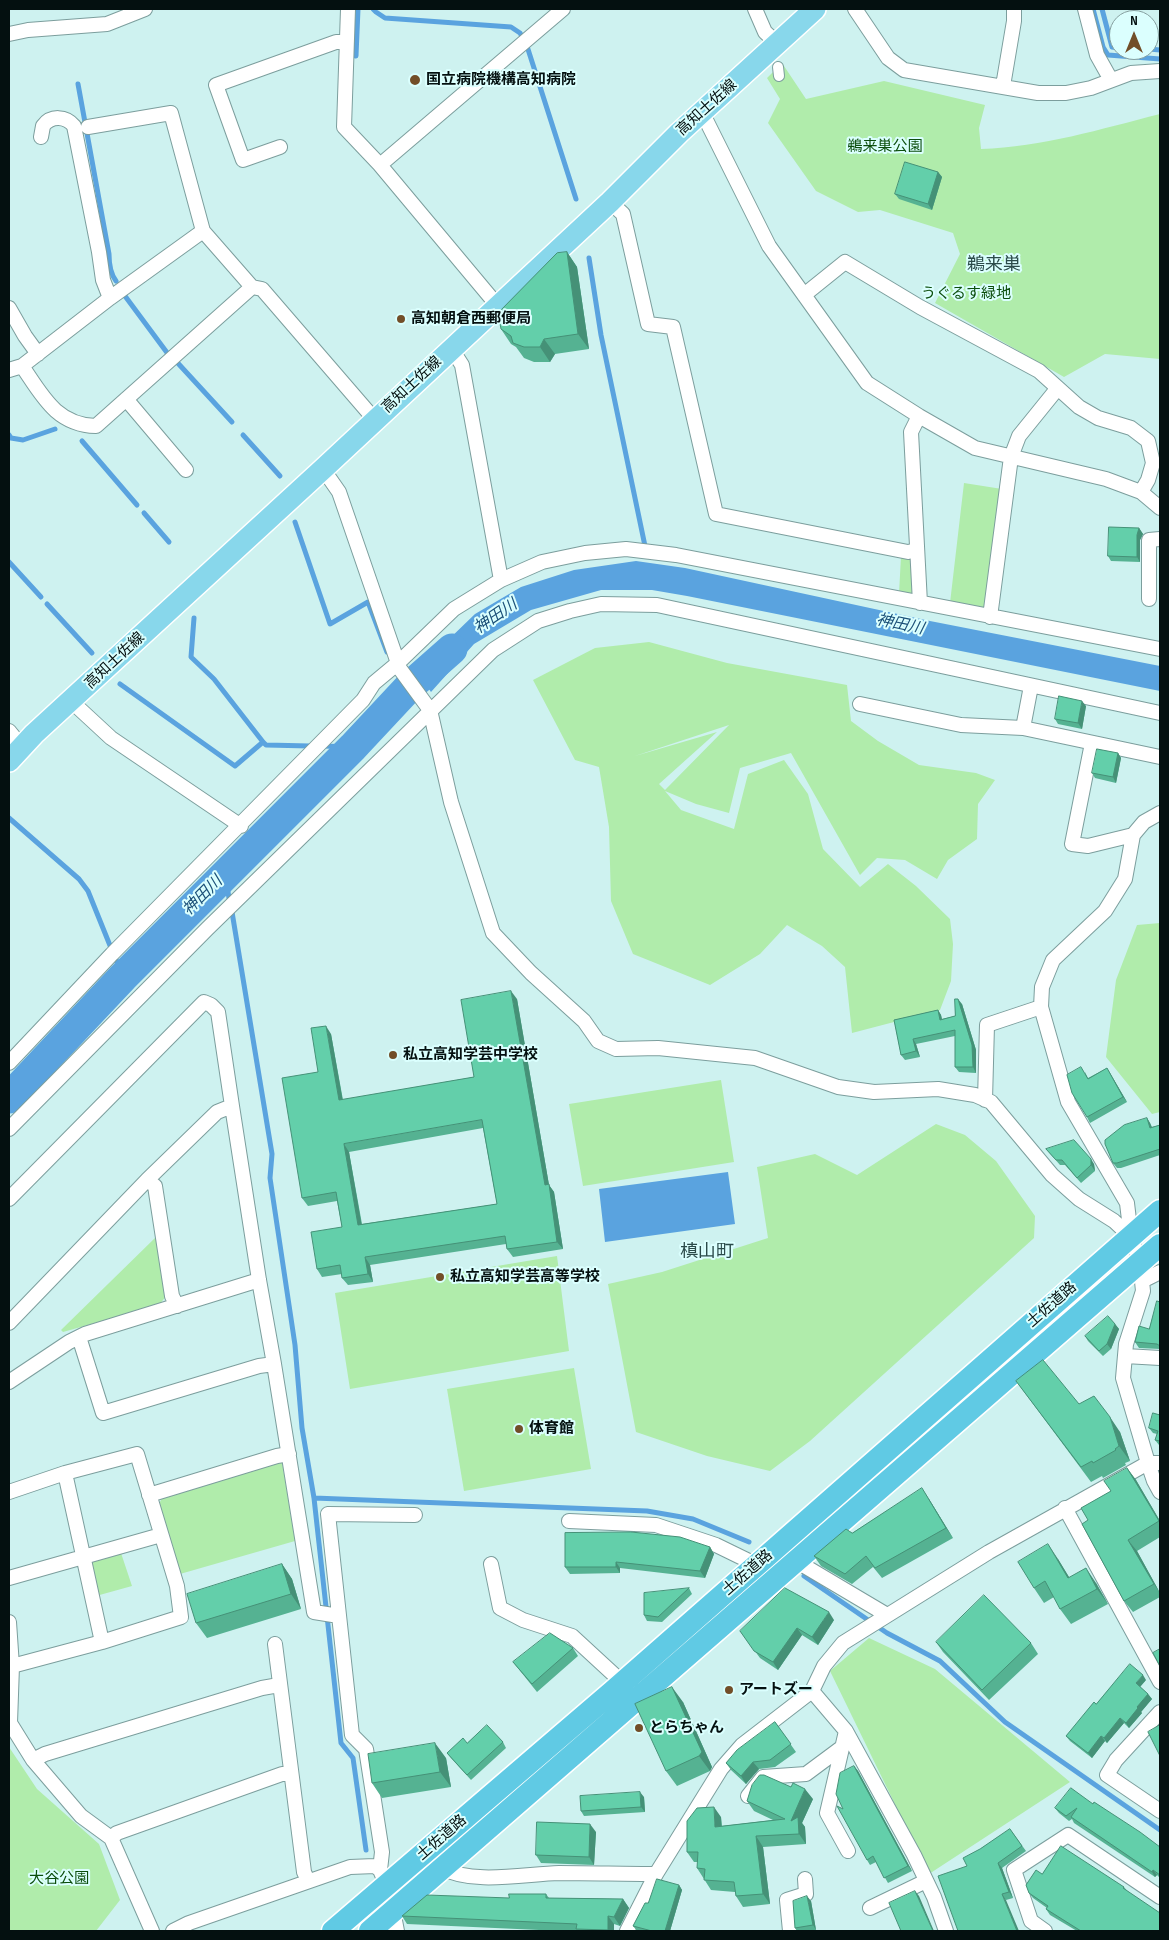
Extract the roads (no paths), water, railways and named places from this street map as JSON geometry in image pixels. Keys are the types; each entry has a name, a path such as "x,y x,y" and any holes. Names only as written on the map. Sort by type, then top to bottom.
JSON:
{"highway":[{"name":"土佐道路","path":"332,1931 383,1878 623,1683 1160,1211"},
{"name":"土佐道路","path":"370,1931 395,1921 442,1868 796,1561 1148,1272 1160,1245"}],"main road":[{"name":"高知土佐線","path":"13,747 71,701 610,202 702,112 815,9"}],"street":[{"path":"9,34 28,30 107,24 145,9"},
{"path":"348,9 344,127 380,165 497,305"},
{"path":"380,165 562,9"},
{"path":"756,9 765,32 778,44"},
{"path":"854,9 888,58 904,70 1038,92 1066,93 1090,88 1131,73 1160,70"},
{"path":"1003,86 1014,21 1014,9"},
{"path":"1085,9 1097,55 1111,80"},
{"path":"280,147 243,160 216,85 336,42 346,42"},
{"path":"702,112 769,246 868,383 919,416 975,448 1106,479 1141,492 1160,508"},
{"path":"88,128 171,113 203,231 252,287 262,289 375,420"},
{"path":"41,137 43,126 53,118 63,118 70,121 74,126 103,280 110,298"},
{"path":"610,202 623,214 648,324 673,327 716,514 908,552 917,550"},
{"path":"203,231 110,298 38,354 16,368 53,410 82,426 96,426 252,287"},
{"path":"804,295 845,262 920,307 1039,371 1079,407 1098,418 1131,428 1148,441 1153,463 1148,480 1141,492"},
{"path":"9,308 38,354"},
{"path":"451,348 462,365 500,580"},
{"path":"990,617 1011,457 1019,436 1058,389"},
{"path":"126,399 186,470"},
{"path":"919,416 911,432 920,603"},
{"path":"323,468 339,492 399,666 428,708 451,802 493,933 531,974 584,1021 598,1041 616,1049 658,1048 755,1058 838,1087 874,1092 938,1089 975,1095 991,1102 1059,1181 1079,1199 1114,1221 1131,1237"},
{"path":"1149,599 1149,540 1160,539"},
{"path":"9,1063 112,954 241,826 363,700 374,683 399,666 454,609 500,580 542,562 585,553 626,550 676,555 1160,650"},
{"path":"9,1128 428,708 493,650 538,621 570,610 601,604 657,605 1160,712"},
{"path":"1023,728 1031,686"},
{"path":"71,701 111,738 241,826"},
{"path":"860,704 961,725 1023,728 1160,757"},
{"path":"1092,743 1072,844 1088,846 1133,836"},
{"path":"1160,813 1144,822 1133,836 1124,879 1105,911 1053,960 1042,987 1041,1007 1068,1102 1127,1203 1131,1237 1148,1272 1126,1344 1123,1378 1154,1463 1154,1481 1160,1492"},
{"path":"9,1199 204,1002 211,1005 218,1012 310,1592 314,1612 331,1615"},
{"path":"985,1100 987,1025 1041,1007"},
{"path":"9,1323 147,1180 217,1112 232,1106"},
{"path":"147,1180 155,1186 172,1296 177,1306"},
{"path":"9,1382 79,1337 259,1280"},
{"path":"79,1337 103,1413 259,1366 274,1364"},
{"path":"1125,1356 1160,1358"},
{"path":"9,1492 65,1473 137,1454 177,1586 181,1617 102,1642 12,1666"},
{"path":"149,1495 289,1454"},
{"path":"627,1931 656,1874 721,1770 742,1745 812,1690 824,1666 843,1643 988,1552 1065,1508 1154,1463"},
{"path":"65,1473 102,1642"},
{"path":"1065,1508 1160,1682"},
{"path":"395,1921 383,1878 382,1852 366,1749 352,1735 331,1615 328,1514 415,1515"},
{"path":"570,1521 656,1525 716,1545 757,1565"},
{"path":"9,1578 161,1535"},
{"path":"796,1561 886,1616"},
{"path":"492,1564 500,1608 523,1620 572,1636 623,1683"},
{"path":"9,1622 12,1666 10,1724 34,1760 80,1816 111,1838 152,1931"},
{"path":"275,1644 290,1774 304,1872 308,1881"},
{"path":"34,1760 45,1754 262,1688 279,1685"},
{"path":"812,1690 846,1731 914,1855 946,1931"},
{"path":"1160,1712 1116,1760 1107,1775 1160,1811"},
{"path":"846,1731 827,1813 848,1851"},
{"path":"748,1796 763,1777 806,1774 841,1748"},
{"path":"111,1838 117,1833 282,1774 290,1774"},
{"path":"1045,1931 1031,1921 1014,1870 1068,1835 1160,1897"},
{"path":"173,1931 188,1922 350,1867 375,1866 383,1878"},
{"path":"442,1868 453,1874 472,1878 558,1873 656,1874"},
{"path":"790,1931 787,1900 806,1894 805,1879"},
{"path":"870,1908 926,1881"}],"water":[{"path":"636,561 685,568 930,621 1160,666 1160,691 652,590 601,590 531,610 474,644 431,692 416,671 475,614 521,587 574,570"},
{"path":"728,1172 735,1224 605,1242 599,1189"}],"waterway":[{"path":"356,56 358,9"},
{"path":"373,9 385,18 511,27 520,33 526,43 576,199"},
{"path":"1093,9 1103,47 1108,55 1160,59"},
{"path":"1102,9 1109,36"},
{"path":"78,84 110,268 116,281"},
{"path":"589,258 601,335 645,546"},
{"path":"125,296 168,354"},
{"path":"175,360 232,422"},
{"path":"9,435 11,438 23,440 55,429"},
{"path":"243,435 280,476"},
{"path":"82,441 137,505"},
{"path":"144,513 169,542"},
{"path":"295,522 330,624 368,602 387,652"},
{"path":"9,562 41,597"},
{"path":"47,604 92,653"},
{"path":"194,618 191,657 214,679 263,742 266,745 310,746"},
{"name":"神田川","path":"9,1098 123,977 353,747 410,686 452,649"},
{"path":"120,684 235,766 263,742"},
{"path":"323,746 353,747"},
{"path":"9,818 79,879 88,891 111,948"},
{"path":"225,874 229,898"},
{"path":"232,912 272,1154 270,1178 295,1345 302,1428 314,1498 341,1743 353,1758 366,1850"},
{"path":"115,957 123,977"},
{"path":"314,1498 647,1511 693,1519 749,1542"},
{"path":"804,1576 887,1633 940,1661 1005,1722 1160,1830"}],"place":[{"name":"国立病院機構高知病院","path":"415,80"},
{"name":"高知朝倉西郵便局","path":"401,319"},
{"name":"私立高知学芸中学校","path":"393,1055"},
{"name":"私立高知学芸高等学校","path":"440,1277"},
{"name":"体育館","path":"519,1429"},
{"name":"アートズー","path":"729,1690"},
{"name":"とらちゃん","path":"639,1728"}],"district":[{"name":"鵜来巣","path":"994,265"},
{"name":"槙山町","path":"707,1252"}],"park label":[{"name":"鵜来巣公園","path":"885,147"},
{"name":"うぐるす緑地","path":"966,294"},
{"name":"大谷公園","path":"59,1879"}]}
